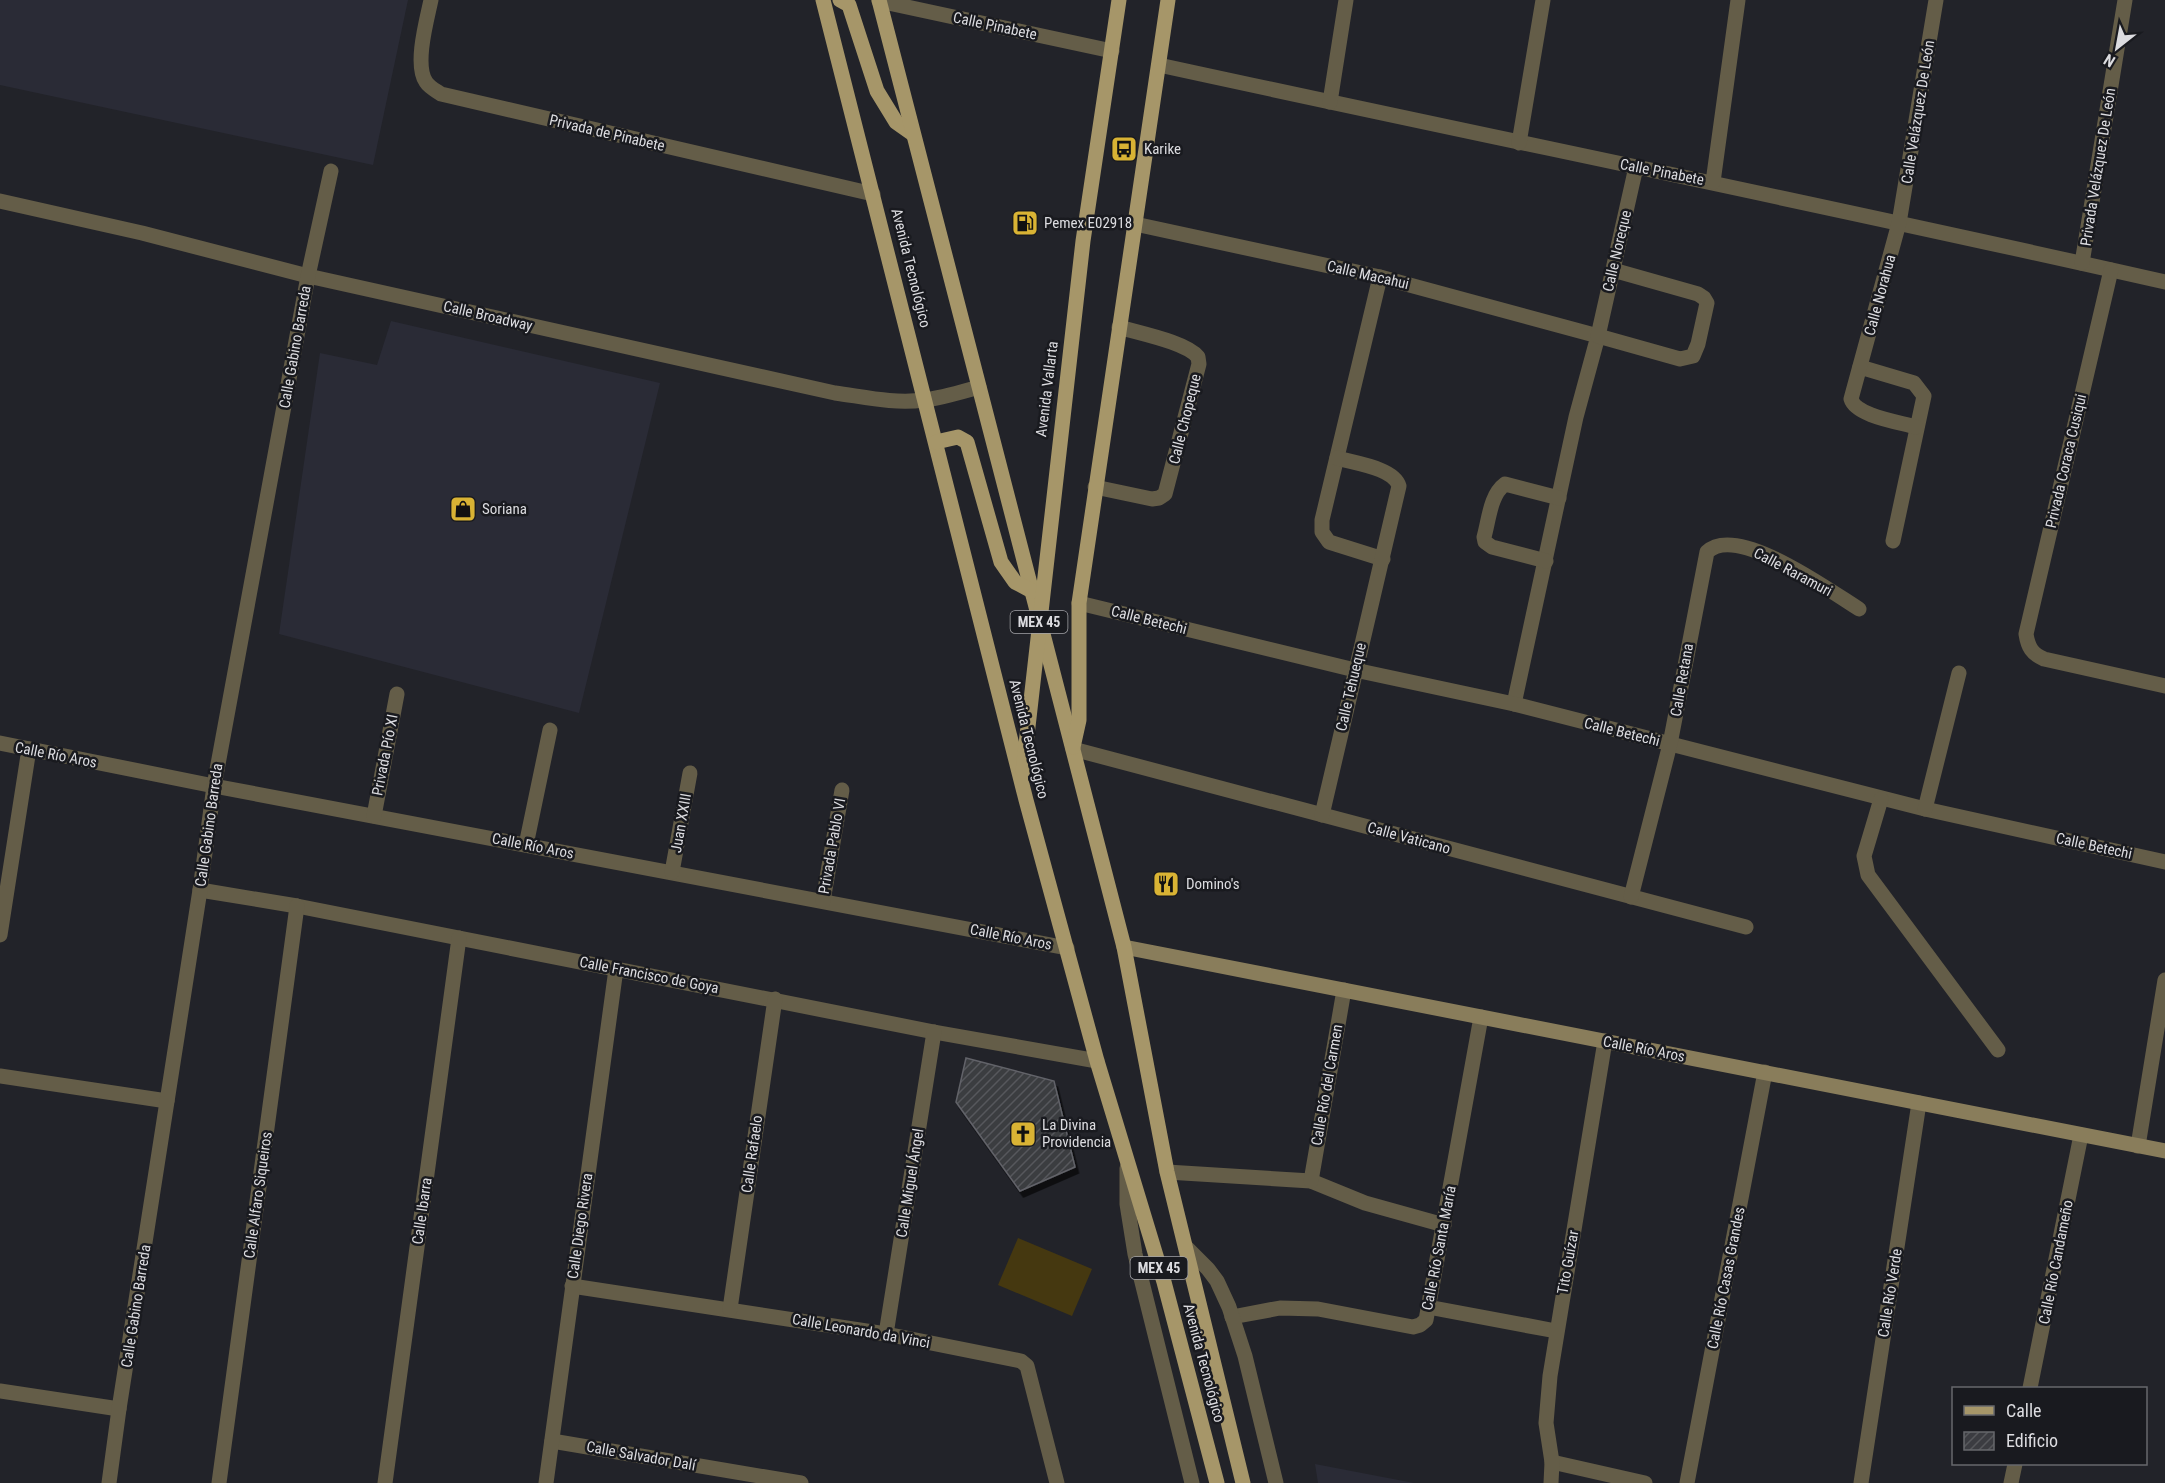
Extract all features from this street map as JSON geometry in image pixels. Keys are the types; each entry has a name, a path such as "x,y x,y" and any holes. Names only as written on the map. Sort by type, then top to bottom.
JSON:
{"main road":[{"name":"Avenida Tecnológico","path":"823,0 1021,783 1127,1165 1164,1282 1217,1483"},
{"path":"840,0 849,5 877,91 896,122 913,134"},
{"name":"Avenida Tecnológico","path":"878,0 1124,946 1167,1172 1243,1483"},
{"name":"Avenida Vallarta","path":"1021,783 1083,241 1119,0"},
{"path":"1073,750 1079,720 1079,603 1168,0"},
{"path":"936,442 958,437 967,442 1001,562 1015,582 1032,591"},
{"name":"Calle Río Aros","path":"1124,946 2165,1151"}],"street":[{"name":"Privada de Pinabete","path":"430,0 421,64 423,78 428,85 441,94 873,194"},
{"name":"Calle Pinabete","path":"878,0 1112,51"},
{"path":"1330,102 1346,0"},
{"path":"1519,143 1543,0"},
{"path":"1713,182 1738,0"},
{"name":"Calle Velázquez De León","path":"1899,223 1936,0"},
{"name":"Privada Velázquez De León","path":"2082,263 2125,0"},
{"name":"Calle Pinabete","path":"1159,65 1519,143 1713,182 2165,282"},
{"name":"Calle Noreque","path":"1514,704 1576,417 1598,336 1636,167"},
{"name":"Calle Gabino Barreda","path":"109,1483 214,786 308,276 331,171"},
{"name":"Calle Broadway","path":"0,201 142,233 308,276 835,393 884,400 926,400 979,387"},
{"name":"Calle Norahua","path":"1899,223 1851,399 1853,405 1863,412 1916,427"},
{"name":"Calle Macahui","path":"1135,225 1380,277 1598,336"},
{"path":"1598,336 1680,359 1693,356 1698,344 1707,303 1704,298 1698,294 1613,270"},
{"name":"Privada Coraca Cusiqui","path":"2111,270 2025,634 2032,652 2044,659 2165,686"},
{"path":"1380,277 1322,520 1322,532 1325,538 1337,546 1383,559"},
{"name":"Calle Chopeque","path":"1095,487 1152,499 1165,494 1199,364 1198,357 1191,350 1119,327"},
{"path":"1860,367 1914,383 1924,396 1893,541"},
{"name":"Calle Tehueque","path":"1322,815 1399,486 1398,481 1386,472 1337,458"},
{"path":"1545,561 1492,547 1485,542 1484,537 1494,499 1504,484 1559,498"},
{"name":"Calle Raramuri","path":"1702,567 1707,552 1714,546 1738,545 1765,554 1859,609"},
{"name":"Calle Retana","path":"1631,897 1670,744 1702,567"},
{"name":"Calle Betechi","path":"1079,603 1355,669 1514,704 1881,799 2165,862"},
{"path":"1925,809 1959,673"},
{"name":"Privada Pío XI","path":"374,816 396,694"},
{"path":"526,845 550,730"},
{"name":"Calle Río Aros","path":"0,743 214,786 1067,948"},
{"path":"0,935 28,749"},
{"name":"Calle Vaticano","path":"1073,750 1746,927"},
{"name":"Juan XXIII","path":"672,872 690,773"},
{"name":"Privada Pablo VI","path":"823,902 842,790"},
{"path":"1881,799 1864,856 1868,875 1998,1050"},
{"name":"Calle Francisco de Goya","path":"200,890 297,906 934,1032 1097,1060"},
{"name":"Calle Alfaro Siqueiros","path":"219,1483 297,906"},
{"name":"Calle Ibarra","path":"385,1483 459,938"},
{"name":"Calle Diego Rivera","path":"546,1483 616,969"},
{"path":"2138,1146 2165,980"},
{"name":"Calle Río del Carmen","path":"1311,1181 1344,990"},
{"name":"Calle Rafaelo","path":"730,1309 775,999"},
{"name":"Calle Río Santa María","path":"1232,1317 1280,1308 1318,1309 1413,1327 1423,1324 1444,1225 1481,1017"},
{"name":"Calle Miguel Ángel","path":"885,1334 934,1032"},
{"name":"Tito Guízar","path":"1551,1483 1552,1462 1546,1423 1556,1331 1605,1041"},
{"name":"Calle Río Casas Grandes","path":"1687,1483 1765,1072"},
{"path":"0,1076 167,1101"},
{"name":"Calle Río Verde","path":"1861,1483 1919,1102"},
{"name":"Calle Río Candameño","path":"2030,1387 2081,1135"},
{"path":"1127,1165 1127,1204 1135,1254 1192,1483"},
{"path":"1167,1172 1311,1181 1365,1203 1444,1225"},
{"path":"1186,1246 1217,1281 1232,1317 1245,1356 1276,1483"},
{"name":"Calle Leonardo da Vinci","path":"572,1286 885,1334 1026,1363 1057,1483"},
{"path":"1428,1307 1556,1331"},
{"path":"0,1391 119,1409"},
{"name":"Calle Salvador Dalí","path":"552,1441 801,1483"},
{"path":"1552,1462 1645,1483"},
{"path":"2011,1483 2015,1465"}],"shaded area":[{"path":"0,0 408,0 373,165 0,85"},
{"name":"Soriana","path":"391,321 660,383 579,713 279,634 320,353 377,365"},
{"path":"1018,1238 1092,1269 1072,1316 998,1285"},
{"path":"1315,1464 1414,1483 1318,1483"}],"building":[{"name":"La Divina Providencia","path":"966,1058 1054,1081 1075,1167 1020,1191 956,1102"}],"place":[{"name":"Karike","path":"1124,149"},
{"name":"Pemex E02918","path":"1025,223"},
{"name":"Soriana","path":"463,509"},
{"name":"Domino's","path":"1166,884"},
{"name":"La Divina Providencia","path":"1023,1134"}]}
